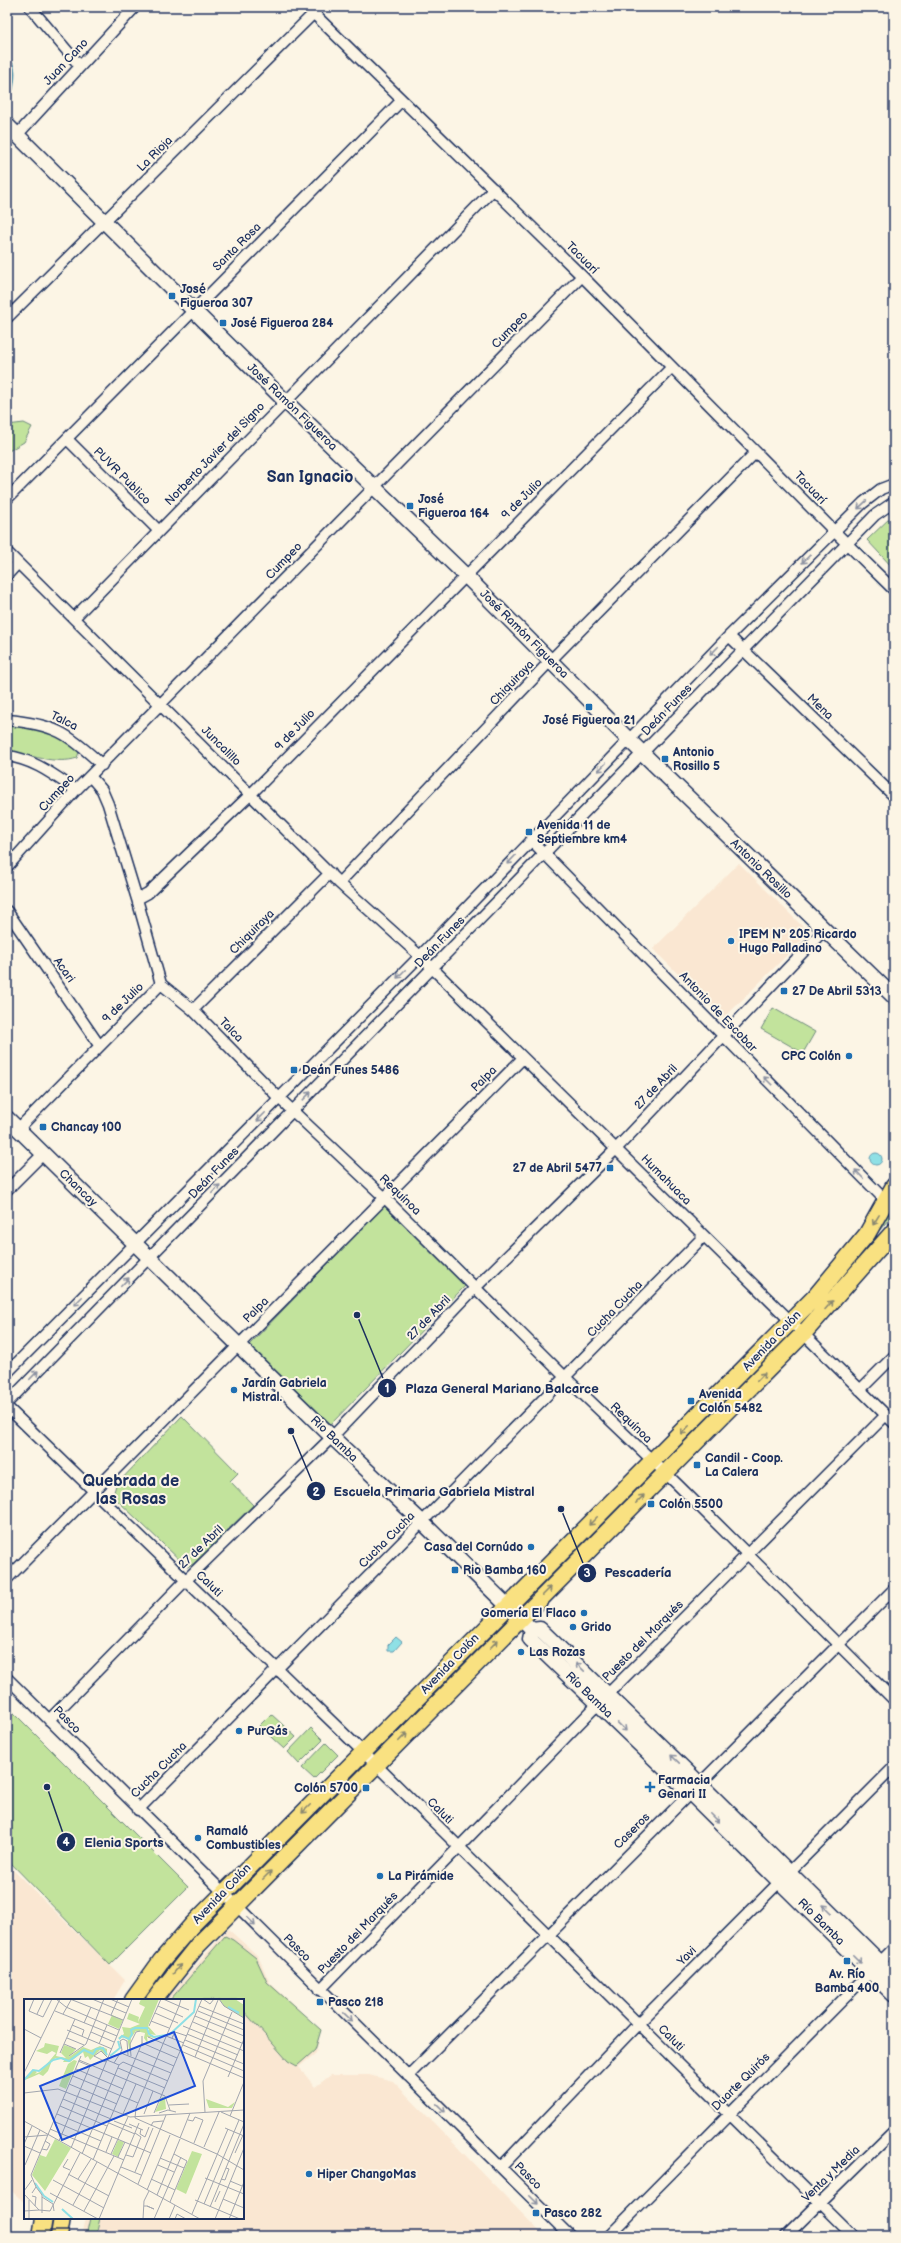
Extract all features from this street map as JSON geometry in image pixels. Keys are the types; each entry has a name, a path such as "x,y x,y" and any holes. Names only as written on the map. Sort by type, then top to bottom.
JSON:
{"main road":[{"name":"José Ramón Figueroa","path":"12,130 106,221 285,401 375,486 551,660 629,740"},
{"name":"Antonio Rosillo","path":"629,740 894,997"},
{"name":"Chancay","path":"7,1118 149,1258"},
{"name":"Avenida Colón","path":"134,1999 171,1948 223,1893 791,1322 858,1246 887,1202 894,1186"},
{"name":"Avenida Colón","path":"155,1999 185,1959 520,1618 803,1334 894,1231"},
{"name":"Rio Bamba","path":"149,1258 532,1630"},
{"name":"Río Bamba","path":"694,1787 598,1704 530,1639 532,1630 540,1629 608,1694 694,1787 875,1967 894,1995"},
{"name":"Río Bamba","path":"875,1967 894,1976"},
{"path":"41,2236 44,2219"},
{"path":"59,2236 62,2219"}],"street":[{"path":"30,7 80,66"},
{"name":"Juan Cano","path":"12,130 80,66 136,7"},
{"name":"Tacuarí","path":"314,9 402,100 582,276 894,590"},
{"name":"La Rioja","path":"7,318 106,221 314,9"},
{"name":"Santa Rosa","path":"7,499 402,100"},
{"name":"Norberto Javier del Signo","path":"74,618 158,530 494,190"},
{"name":"Cumpeo","path":"7,867 76,790 582,276"},
{"name":"9 de Julio","path":"18,1129 99,1045 161,984 137,899 148,893 251,794 465,575 672,367"},
{"name":"PUVR Publico","path":"67,439 158,530"},
{"name":"Chiquiraya","path":"340,883 551,660 756,452"},
{"name":"Deán Funes","path":"7,1373 134,1243 420,956 729,636 834,531 872,496 882,489 894,484"},
{"name":"Deán Funes","path":"7,1403 847,544 885,507 894,502"},
{"name":"Juncalillo","path":"7,552 340,883 420,956"},
{"path":"7,575 18,563"},
{"name":"Mena","path":"729,636 894,796"},
{"name":"Talca","path":"7,720 35,722 55,728 78,742 102,765"},
{"path":"7,756 24,760 42,768 76,790"},
{"path":"90,776 102,790 108,804 137,899"},
{"name":"Antonio de Escobar","path":"531,840 887,1202"},
{"name":"Chiquiraya","path":"193,1010 330,873"},
{"name":"Acari","path":"7,911 99,1045"},
{"name":"27 de Abril","path":"49,1720 186,1580 332,1437 475,1288 616,1149 824,930"},
{"name":"Humahuaca","path":"420,956 894,1423"},
{"name":"Talca","path":"161,984 193,1010 279,1098"},
{"name":"Palpa","path":"7,1579 523,1058"},
{"name":"Requínoa","path":"279,1098 384,1198 566,1378 666,1473 894,1700"},
{"path":"7,1190 43,1154"},
{"name":"Cucha Cucha","path":"138,1810 566,1378 704,1236"},
{"path":"860,1390 894,1356"},
{"name":"Caluti","path":"7,1407 363,1752 852,2236"},
{"name":"Puesto del Marqués","path":"320,1990 598,1704 886,1415"},
{"name":"Caseros","path":"408,2076 694,1787 894,1589"},
{"name":"Pasco","path":"7,1678 138,1810 570,2236"},
{"name":"Yavi","path":"501,2167 638,2024 894,1767"},
{"name":"Duarte Quirós","path":"609,2236 729,2113 894,1948"},
{"name":"Venta y Media","path":"786,2236 894,2130"}],"shaded area":[{"name":"IPEM Nº 205 Ricardo Hugo Palladino","path":"739,863 809,933 723,1019 653,949"},
{"path":"7,1864 125,1980 114,1999 24,1999 24,2202 7,2187"},
{"path":"228,1929 258,1956 270,1983 321,2030 316,2053 299,2067 315,2087 331,2075 369,2075 393,2081 544,2236 82,2236 86,2219 244,2219 244,1999 167,1999"}],"green space":[{"path":"24,423 32,427 24,442 7,452 7,425"},
{"path":"894,514 894,569 867,540"},
{"path":"7,724 28,726 55,733 71,744 79,752 77,758 70,760 52,760 7,750"},
{"path":"773,1008 815,1032 803,1053 761,1029"},
{"path":"894,1202 894,1213 853,1262"},
{"path":"384,1206 465,1286 331,1424 249,1345"},
{"path":"182,1416 238,1473 230,1481 253,1505 193,1564 187,1567 116,1499 114,1492 116,1485"},
{"path":"7,1706 188,1887 110,1965 7,1859"},
{"path":"271,1714 296,1737 284,1749 259,1726"},
{"path":"311,1728 323,1740 299,1764 288,1752"},
{"path":"326,1743 338,1755 314,1779 302,1768"},
{"path":"225,1936 233,1940 256,1958 267,1982 321,2030 315,2050 297,2066 288,2061 244,2011 244,1999 171,1999"},
{"path":"90,2219 100,2219 96,2236 86,2236"}],"water":[{"path":"874,1153 878,1153 882,1159 878,1165 874,1165 870,1161 870,1157"},
{"path":"396,1637 402,1642 394,1651 388,1651 388,1645"}],"waterway":[{"path":"7,57 13,68 14,76 12,89"}],"place":[{"name":"José Figueroa 307","path":"172,296"},
{"name":"José Figueroa 284","path":"223,323"},
{"name":"José Figueroa 164","path":"410,506"},
{"name":"José Figueroa 21","path":"589,707"},
{"name":"Antonio Rosillo 5","path":"665,759"},
{"name":"Avenida 11 de Septiembre km4","path":"529,832"},
{"name":"IPEM Nº 205 Ricardo Hugo Palladino","path":"731,941"},
{"name":"27 De Abril 5313","path":"784,991"},
{"name":"CPC Colón","path":"849,1056"},
{"name":"Deán Funes 5486","path":"294,1070"},
{"name":"Chancay 100","path":"43,1127"},
{"name":"27 de Abril 5477","path":"610,1168"},
{"name":"Plaza General Mariano Balcarce","path":"357,1315"},
{"name":"Jardín Gabriela Mistral.","path":"234,1390"},
{"name":"Avenida Colón 5482","path":"691,1401"},
{"name":"Escuela Primaria Gabriela Mistral","path":"291,1431"},
{"name":"Candil - Coop. La Calera","path":"697,1465"},
{"name":"Colón 5500","path":"651,1504"},
{"name":"Pescadería","path":"561,1509"},
{"name":"Casa del Cornúdo","path":"531,1547"},
{"name":"Rio Bamba 160","path":"455,1570"},
{"name":"Gomería El Flaco","path":"584,1613"},
{"name":"Grido","path":"573,1627"},
{"name":"Las Rozas","path":"521,1652"},
{"name":"PurGás","path":"239,1731"},
{"name":"Elenia Sports","path":"47,1787"},
{"name":"Farmacia Genari II","path":"650,1787"},
{"name":"Colón 5700","path":"366,1788"},
{"name":"Ramaló Combustibles","path":"198,1838"},
{"name":"La Pirámide","path":"380,1876"},
{"name":"Av. Río Bamba 400","path":"847,1961"},
{"name":"Pasco 218","path":"320,2002"},
{"name":"Hiper ChangoMas","path":"309,2174"},
{"name":"Pasco 282","path":"536,2213"}],"district":[{"name":"San Ignacio","path":"310,477"},
{"name":"Quebrada de las Rosas","path":"131,1490"}]}
